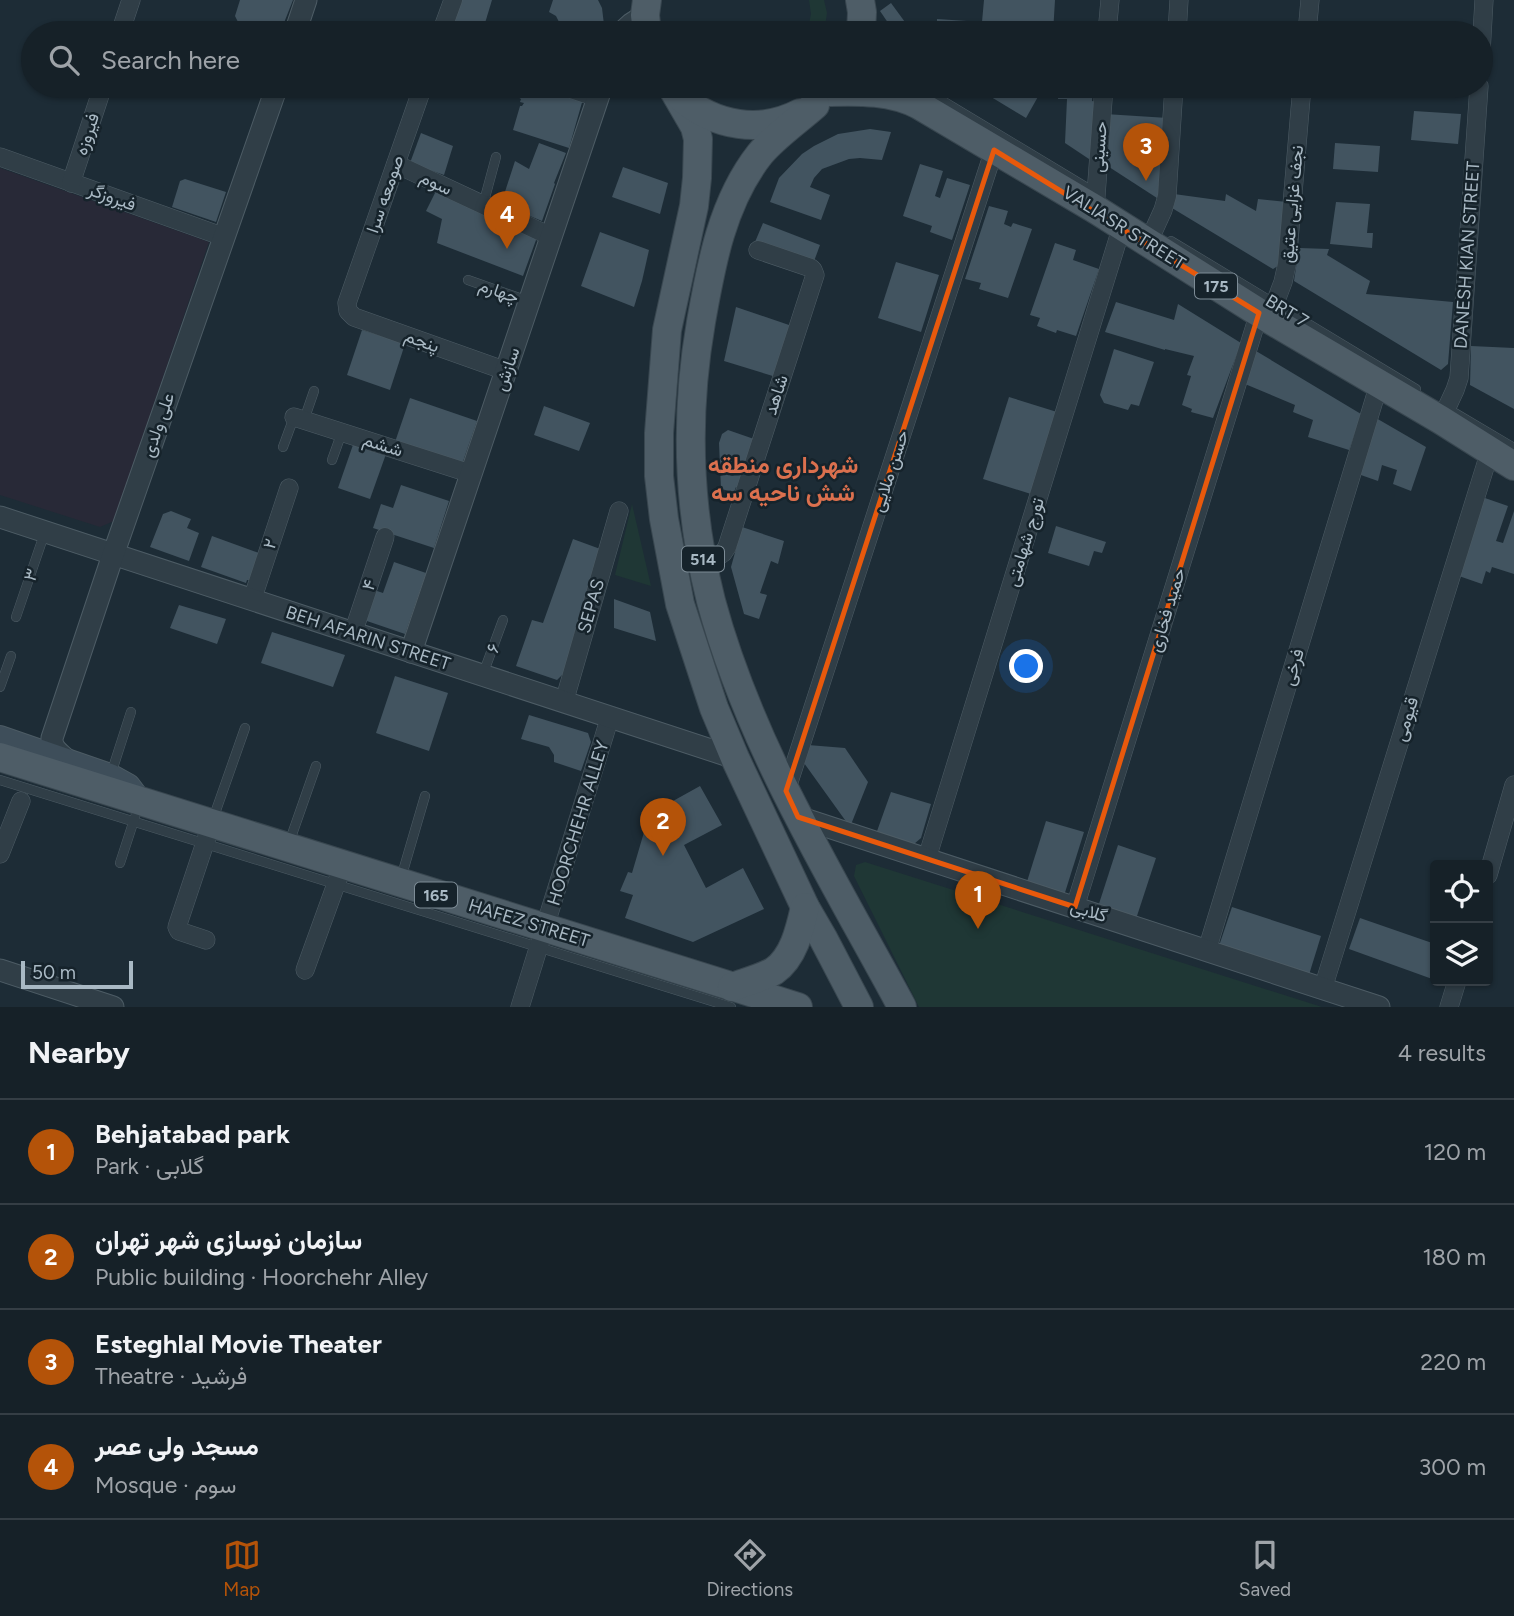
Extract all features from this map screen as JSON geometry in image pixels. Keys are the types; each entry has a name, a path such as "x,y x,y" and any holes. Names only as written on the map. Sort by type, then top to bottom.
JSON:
{"main road":[{"name":"514","path":"677,98 695,127 698,139 694,206 667,330 659,433 659,476 664,519 680,604 714,708 735,758 804,907 859,1007"},
{"path":"683,98 712,118 757,125 788,120 821,98"},
{"name":"514","path":"823,98 761,154 740,188 719,235 697,346 691,412 694,492 711,598 733,671 753,721 802,825 902,1007"},
{"name":"VALIASR STREET","path":"898,98 915,102 995,150 1099,201 1378,384 1441,410 1502,449 1514,466"},
{"name":"HAFEZ STREET","path":"0,738 110,776 128,786 137,812"},
{"name":"HAFEZ STREET","path":"0,757 137,812 208,834 287,848 340,875 400,883 542,938 732,997 798,1007"},
{"path":"732,997 783,963 795,943 804,907"}],"street":[{"path":"124,21 131,0"},
{"path":"299,21 306,0"},
{"path":"446,21 453,0"},
{"path":"1108,21 1110,0"},
{"path":"1178,21 1179,0"},
{"path":"1308,21 1310,0"},
{"path":"1483,21 1484,0"},
{"name":"فیروزه","path":"71,183 99,98"},
{"name":"علی ولدی","path":"68,761 55,749 52,738 272,98"},
{"name":"صومعه سرا","path":"347,303 419,98"},
{"name":"سازش","path":"411,652 598,98"},
{"name":"حسینی","path":"1099,201 1103,98"},
{"name":"تورج شهامتی","path":"925,864 1142,231 1167,196 1173,98"},
{"name":"نجف غزایی عتیق","path":"1268,311 1287,264 1301,98"},
{"name":"DANESH KIAN STREET","path":"1441,410 1459,378 1478,98"},
{"name":"حسن ملایی","path":"786,792 995,150"},
{"name":"فیروزگر","path":"0,157 224,237"},
{"name":"سوم","path":"396,164 552,237"},
{"name":"شاهد","path":"704,566 727,547 815,275 811,268 758,250"},
{"name":"پنجم","path":"347,303 348,311 354,317 506,371"},
{"name":"حمید فخاری","path":"1073,913 1268,311"},
{"name":"فرخی","path":"1205,956 1378,384"},
{"name":"ششم","path":"299,418 472,474"},
{"name":"قیومی","path":"1321,993 1502,449"},
{"name":"۲","path":"252,600 289,488"},
{"name":"SEPAS","path":"564,702 619,510"},
{"name":"BEH AFARIN STREET","path":"0,517 735,758"},
{"name":"۴","path":"353,633 385,537"},
{"name":"HOORCHEHR ALLEY","path":"520,1007 610,717"},
{"path":"1492,860 1514,785"},
{"path":"0,854 21,802"},
{"name":"گلابی","path":"802,825 1321,993 1379,1007"},
{"path":"206,940 177,930 208,834"},
{"path":"305,970 340,875"},
{"path":"0,970 106,1006"},
{"path":"1449,1007 1455,986"},
{"name":"گلابی","path":"1321,993 1343,1007"}],"lane":[{"path":"937,98 1099,201"},
{"path":"483,205 496,157"},
{"name":"چهارم","path":"468,280 530,302"},
{"name":"BRT 7","path":"1268,311 1424,394"},
{"path":"283,447 314,391"},
{"path":"332,460 342,432"},
{"name":"۳","path":"16,617 46,532"},
{"name":"۶","path":"483,676 503,620"},
{"path":"0,687 11,656"},
{"path":"110,776 131,712"},
{"path":"245,728 208,834 542,938"},
{"path":"287,848 316,766"},
{"path":"0,780 137,812 120,863"},
{"path":"400,883 425,796"}],"highlighted area":[{"path":"994,150 1259,313 1075,907 798,817 786,791"}],"shaded area":[{"path":"0,168 209,242 114,521 100,527 0,495"}],"green space":[{"path":"809,0 824,0 826,21 810,21"},
{"path":"632,504 651,586 615,575"},
{"path":"865,862 1322,1007 919,1007 854,876 856,865"}],"building":[{"path":"240,0 293,0 285,21 238,21 235,16"},
{"path":"461,0 492,0 486,21 454,21"},
{"path":"553,0 598,0 604,21 558,21 549,12"},
{"path":"984,0 1055,0 1054,21 982,21"},
{"path":"891,3 904,21 887,21 880,11"},
{"path":"993,98 1037,98 1026,118"},
{"path":"1092,98 1092,101 1097,102 1093,156 1089,159 1065,143 1067,99 1058,99"},
{"path":"521,99 583,99 569,148 513,130 520,106 524,103 520,102"},
{"path":"1414,111 1461,114 1458,144 1411,140"},
{"path":"1105,114 1168,118 1161,196 1157,198 1106,165"},
{"path":"870,129 891,132 882,160 849,159 822,169 814,178 810,187 830,195 821,220 770,202 779,178 802,154 838,134"},
{"path":"421,133 453,146 444,175 410,163"},
{"path":"539,143 566,153 542,221 501,204 515,161 529,169"},
{"path":"1335,143 1380,146 1378,172 1333,169"},
{"path":"920,164 943,171 935,196 940,198 947,178 970,185 952,240 930,232 932,226 903,216"},
{"path":"623,167 668,183 660,214 612,197"},
{"path":"185,179 226,192 216,222 172,207 180,181"},
{"path":"437,189 529,230 536,240 523,276 437,243 442,219 426,211"},
{"path":"1174,194 1225,201 1226,194 1256,211 1258,199 1287,202 1281,264 1273,269 1172,208"},
{"path":"1336,202 1370,204 1367,233 1373,233 1372,248 1330,244"},
{"path":"989,206 1008,211 1004,224 1011,227 1013,223 1032,229 1008,298 979,289 981,283 965,279"},
{"path":"763,223 820,245 813,264 755,242"},
{"path":"600,232 649,250 634,307 581,286"},
{"path":"1055,243 1076,250 1073,260 1099,269 1076,336 1037,326 1040,318 1030,315"},
{"path":"1299,248 1329,249 1327,255 1370,281 1366,294 1453,302 1448,364 1441,370 1294,281"},
{"path":"896,262 939,275 921,332 878,318"},
{"path":"1116,302 1174,320 1178,304 1241,343 1213,418 1191,412 1192,409 1182,405 1191,376 1187,375 1194,356 1105,332"},
{"path":"736,307 792,326 776,377 724,361"},
{"path":"362,330 405,344 390,390 347,375"},
{"path":"1471,346 1514,348 1514,409 1470,385"},
{"path":"1114,349 1154,362 1139,406 1131,404 1128,410 1104,403 1100,395"},
{"path":"1256,351 1361,414 1349,450 1308,437 1313,420 1293,412 1295,405 1245,384"},
{"path":"1009,397 1057,412 1031,494 983,479"},
{"path":"410,398 477,421 461,467 394,445"},
{"path":"544,406 590,423 579,451 534,435"},
{"path":"1376,418 1426,447 1411,491 1393,484 1397,470 1382,465 1378,481 1358,474"},
{"path":"728,430 754,439 734,492 721,489 719,443 722,434"},
{"path":"354,442 386,454 370,499 338,488"},
{"path":"401,485 449,501 434,548 373,528 381,504 393,508"},
{"path":"1482,497 1508,506 1496,541 1503,543 1514,511 1514,574 1492,567 1490,573 1486,571 1482,584 1456,575"},
{"path":"171,511 191,519 187,528 199,533 189,561 150,547 163,514"},
{"path":"1056,526 1106,542 1102,553 1094,551 1089,566 1048,553"},
{"path":"742,527 784,541 778,564 771,561 760,593 767,595 759,619 744,614 731,567"},
{"path":"212,536 259,553 250,580 246,583 201,567"},
{"path":"573,539 603,550 574,634 579,635 566,671 557,680 516,666 532,620 543,623"},
{"path":"394,562 426,573 405,634 361,619 371,589 383,593"},
{"path":"614,599 650,612 656,641 614,628"},
{"path":"179,605 226,619 217,644 170,628"},
{"path":"272,632 345,655 333,687 261,663"},
{"path":"395,676 448,693 429,751 376,733"},
{"path":"529,715 588,733 591,742 581,771 554,762 554,755 549,747 521,739"},
{"path":"808,745 845,748 868,782 850,827 804,763"},
{"path":"700,786 722,825 684,845 706,888 743,868 764,909 693,942 625,918 633,895 620,891 628,872 632,873 647,822 646,816"},
{"path":"891,792 931,804 921,838 914,844 876,834"},
{"path":"1046,821 1084,832 1063,899 1025,888"},
{"path":"1118,845 1156,858 1134,925 1096,913"},
{"path":"1232,907 1321,936 1308,978 1218,949"},
{"path":"1360,918 1430,942 1430,978 1349,949"}],"place":[{"name":"Esteghlal Movie Theater","path":"1146,181"},
{"name":"مسجد ولی عصر","path":"507,249"},
{"name":"سازمان نوسازی شهر تهران","path":"663,856"},
{"name":"Behjatabad park","path":"978,929"}],"district":[{"name":"شهرداری منطقه شش ناحیه سه","path":"783,479"}]}
